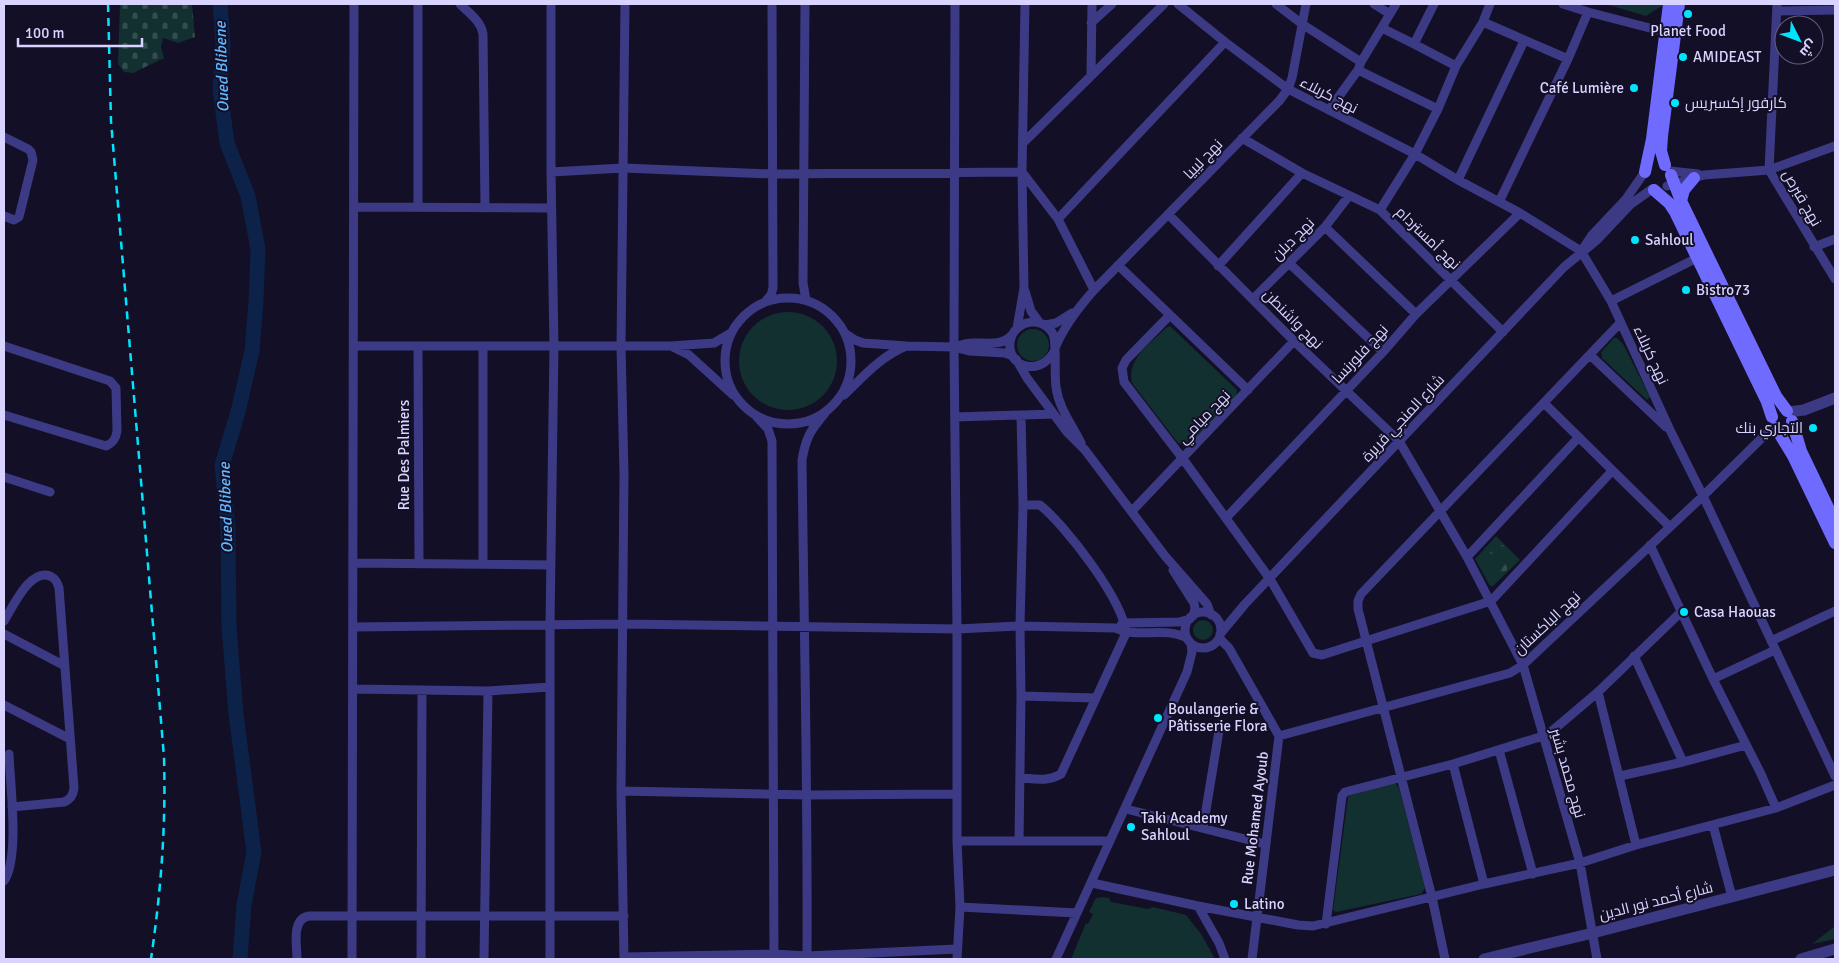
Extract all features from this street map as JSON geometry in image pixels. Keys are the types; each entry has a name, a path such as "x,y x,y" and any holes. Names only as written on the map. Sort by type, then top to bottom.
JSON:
{"main road":[{"path":"1665,180 1645,181 1645,172 1652,139 1669,4"},
{"path":"1679,4 1661,151 1669,203 1767,402 1774,424 1794,456 1835,543"},
{"path":"1645,172 1654,164 1681,201 1776,396 1790,416 1801,451 1835,522"},
{"path":"1681,201 1684,190 1699,176"},
{"path":"1774,424 1780,410 1790,416"},
{"path":"1774,424 1785,430 1790,427 1790,416"}],"street":[{"path":"352,959 354,4"},
{"path":"418,4 418,207"},
{"path":"460,4 478,21 482,27 483,34 485,208"},
{"path":"550,959 550,625 554,346 551,208 551,4"},
{"path":"625,4 621,346 624,475 622,791 624,958 807,958 957,949"},
{"path":"765,302 773,288 772,4"},
{"path":"805,4 803,283 806,300"},
{"path":"956,4 954,347 957,841 960,907 957,959"},
{"path":"1025,4 1022,172 1024,288 1010,342 1014,358 1026,378 1067,432 1085,450 1165,556 1207,604 1220,625 1220,636 1212,646 1201,648 1180,634 1125,628"},
{"path":"1091,75 1092,4"},
{"path":"1091,23 1112,4"},
{"path":"1023,143 1164,4"},
{"name":"نهج كربلاء","path":"1178,4 1288,89 1415,154 1458,180 1520,213 1581,251 1610,301 1835,776"},
{"path":"1276,4 1360,66 1438,108"},
{"name":"نهج ليبيا","path":"1055,350 1061,335 1076,310 1288,89 1292,78 1306,4"},
{"path":"1374,4 1390,14"},
{"path":"1330,110 1360,66 1396,4"},
{"path":"1414,44 1434,4"},
{"path":"1380,210 1415,154 1456,66 1483,22 1490,4"},
{"path":"1563,4 1665,32"},
{"path":"1777,8 1835,10"},
{"name":"نهج قبرص","path":"1777,8 1769,170 1835,279"},
{"path":"1499,202 1568,59 1588,12"},
{"path":"1483,22 1568,59"},
{"path":"1382,28 1456,66"},
{"path":"1458,180 1524,41"},
{"path":"1058,219 1225,42"},
{"path":"4,137 28,149 33,160 19,217 14,220 4,216"},
{"name":"نهج أمستردام","path":"1242,138 1302,173 1380,210 1502,332"},
{"path":"1665,180 1769,170 1835,146"},
{"path":"551,172 623,168 772,174 1022,172"},
{"path":"1022,172 1058,219 1094,290"},
{"name":"شارع المنجي قريرة","path":"1581,251 1592,235 1626,199 1645,172"},
{"path":"1218,266 1302,173"},
{"name":"شارع المنجي قريرة","path":"1220,636 1245,604 1581,251 1596,240 1631,204 1665,180 1699,176"},
{"name":"نهج دبلن","path":"1254,299 1325,227 1348,196"},
{"path":"354,208 551,208"},
{"name":"نهج فلورنسا","path":"1226,518 1416,314 1520,213"},
{"name":"نهج واشنطن","path":"1169,215 1294,341 1399,441 1441,511"},
{"path":"1325,227 1416,314"},
{"path":"1814,247 1835,239"},
{"path":"1610,301 1697,258"},
{"path":"1289,263 1382,352"},
{"path":"1118,265 1248,390"},
{"path":"1024,288 1031,311 1054,335 1054,372 1058,399 1063,412 1085,450"},
{"path":"737,399 729,383 725,367 726,349 732,333 740,320 765,302 778,298 792,298 806,300 830,312 846,334 852,362 848,383 837,402"},
{"name":"نهج ليبيا","path":"1042,324 1056,323 1076,310"},
{"path":"1170,314 1126,360 1122,368 1122,375 1128,387 1270,579 1313,653 1322,655 1366,639 1491,601 1612,471"},
{"path":"954,347 969,343 1001,343 1027,322 1042,324"},
{"path":"1445,959 1432,897 1382,706 1358,609 1358,601 1361,594 1620,323"},
{"path":"354,346 671,346 714,343 732,333"},
{"path":"846,334 863,343 954,347 969,351 1005,352 1022,364 1037,367 1044,364 1055,350"},
{"name":"نهج ميامي","path":"1132,511 1294,341"},
{"path":"4,346 110,381 114,384 116,388 116,438 111,444 106,446 4,415"},
{"name":"Rue Des Palmiers","path":"418,346 419,564"},
{"path":"483,346 483,564"},
{"path":"671,346 690,355 754,414 768,429 772,441 774,957"},
{"path":"807,958 808,795 802,460 805,441 825,413 881,360 890,353 907,346"},
{"path":"1590,355 1670,430"},
{"path":"1790,416 1835,398"},
{"path":"1544,403 1670,527"},
{"path":"754,414 774,423 797,424 812,420 825,413"},
{"path":"955,416 1054,414"},
{"path":"1019,841 1020,626 1023,505 1020,415"},
{"name":"نهج الباكستان","path":"1279,736 1382,706 1510,673 1523,665 1703,496 1774,424"},
{"path":"1467,557 1578,438"},
{"path":"4,477 50,492"},
{"path":"1020,778 1043,780 1051,779 1061,774 1096,698 1125,628 1102,580 1078,546 1040,505 1023,505"},
{"name":"نهج محمد بشير","path":"1441,511 1491,601 1523,665 1580,863 1597,959"},
{"path":"1650,545 1776,808"},
{"path":"1056,959 1126,809 1186,672 1192,652 1185,628 1195,609 1194,603 1178,581 1165,556"},
{"path":"354,563 551,565"},
{"path":"4,621 25,586 34,577 46,575 57,581 65,666 73,795 64,802 12,807"},
{"name":"شارع المنجي قريرة","path":"1213,616 1226,616 1245,604"},
{"path":"1713,679 1835,611"},
{"path":"1326,924 1343,794 1347,790 1453,764 1543,736 1552,731 1598,692 1681,612"},
{"path":"353,627 624,624 957,629 1020,626 1125,628 1179,622 1202,613 1213,616"},
{"path":"4,634 65,666"},
{"name":"Rue Mohamed Ayoub","path":"1220,636 1230,648 1279,736 1252,959"},
{"path":"1186,672 1206,648"},
{"path":"1634,656 1683,762"},
{"path":"353,689 488,691 550,687"},
{"path":"421,959 422,690"},
{"path":"484,959 488,691"},
{"path":"1598,692 1636,845"},
{"path":"1021,696 1096,698"},
{"path":"4,704 70,738"},
{"path":"1204,828 1220,724"},
{"path":"1620,776 1746,745"},
{"path":"1499,750 1533,874"},
{"path":"4,881 8,872 13,846 8,754"},
{"path":"1453,764 1484,884"},
{"path":"1092,883 1258,918 1313,926 1484,884 1580,863 1636,845 1776,808 1835,784"},
{"path":"622,791 808,795 957,794"},
{"path":"1126,809 1265,844"},
{"path":"1713,826 1732,897"},
{"path":"957,841 1110,841"},
{"name":"شارع أحمد نور الدين","path":"1484,959 1593,933 1835,870"},
{"path":"1198,906 1219,943 1225,959"},
{"path":"960,907 1077,913"},
{"path":"298,959 297,924 302,918 309,916 624,916"},
{"path":"1801,959 1835,948"}],"green space":[{"path":"120,4 192,4 195,37 178,43 163,38 161,47 164,58 133,73 124,72 118,64"},
{"path":"1605,4 1662,4 1662,6 1646,16"},
{"path":"788,312 807,316 823,326 833,342 837,361 833,380 823,396 807,406 788,410 769,406 753,396 743,380 739,361 743,342 753,326 769,316"},
{"path":"1170,326 1237,390 1236,397 1193,443 1185,445 1178,443 1132,383 1131,374 1136,359 1147,346"},
{"path":"1033,329 1045,333 1049,345 1045,357 1033,361 1021,357 1017,345 1021,333"},
{"path":"1614,338 1617,338 1623,344 1650,397 1647,400 1602,358 1601,352"},
{"path":"1496,536 1520,560 1493,586 1490,586 1475,559"},
{"path":"1495,541 1498,545 1503,545 1507,550 1503,552 1497,550 1492,554 1488,553 1486,547"},
{"path":"1483,557 1490,560 1491,565 1494,567 1497,564 1500,567 1502,560 1514,559 1514,563 1507,567 1507,570 1500,576 1491,574 1490,576 1481,567 1480,560"},
{"path":"1199,620 1207,620 1213,626 1213,634 1207,640 1199,640 1193,634 1193,626"},
{"path":"1396,784 1399,788 1425,888 1421,894 1336,912 1333,910 1348,797"},
{"path":"1096,898 1109,898 1111,902 1148,909 1153,907 1186,915 1201,934 1215,959 1071,959 1086,923 1088,924 1093,914 1089,912"},
{"path":"1835,926 1835,939 1812,944"}],"waterway":[{"name":"Oued Blibene","path":"220,4 223,44 220,90 227,143 248,196 258,249 252,351 238,412 222,465 228,529 229,627 236,714 254,852 244,905 240,959"}],"railway":[{"path":"108,4 111,121 164,757 162,858 151,959"}],"place":[{"name":"Planet Food","path":"1688,14"},
{"name":"AMIDEAST","path":"1683,57"},
{"name":"Café Lumière","path":"1634,88"},
{"name":"كارفور إكسبريس","path":"1675,103"},
{"name":"Sahloul","path":"1635,240"},
{"name":"Bistro73","path":"1686,290"},
{"name":"التجاري بنك","path":"1813,428"},
{"name":"Casa Haouas","path":"1684,612"},
{"name":"Boulangerie & Pâtisserie Flora","path":"1158,718"},
{"name":"Taki Academy Sahloul","path":"1131,827"},
{"name":"Latino","path":"1234,904"}]}
